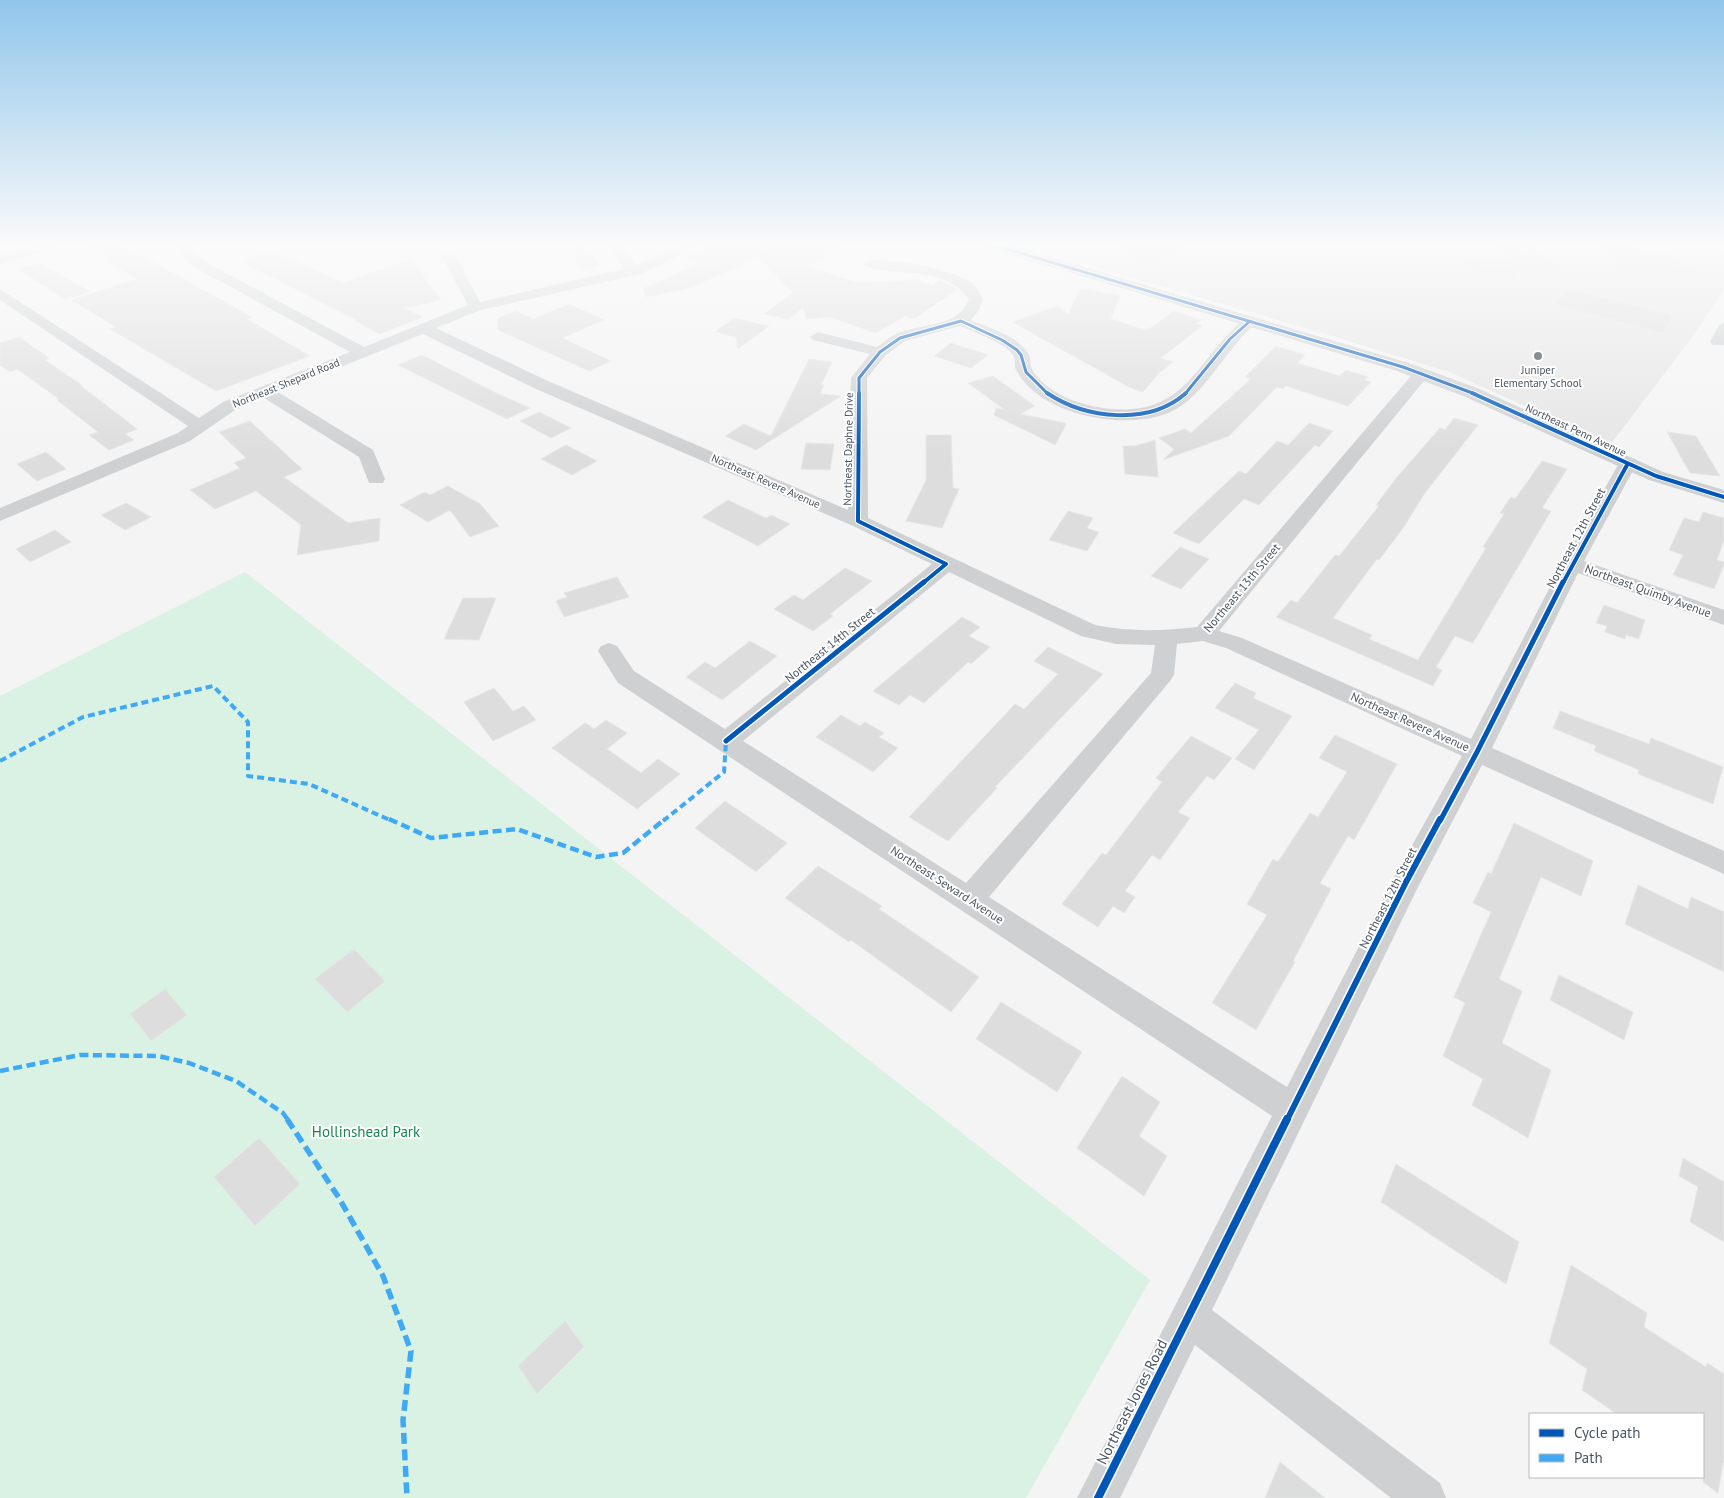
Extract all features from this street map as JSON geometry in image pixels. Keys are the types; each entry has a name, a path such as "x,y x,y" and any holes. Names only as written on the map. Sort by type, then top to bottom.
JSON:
{"main road":[{"name":"Northeast Penn Avenue","path":"1226,314 1422,373 1470,392 1627,465 1684,486 1724,497"}],"street":[{"path":"30,314 199,426"},
{"path":"291,314 362,352"},
{"name":"Northeast Shepard Road","path":"0,515 160,449 184,437 229,406 459,314"},
{"path":"968,314 962,321 1009,344 1020,355 1024,369 1041,389 1058,401 1077,408 1104,414 1137,414 1168,407 1187,392 1228,341 1250,321"},
{"name":"Northeast Daphne Drive","path":"858,521 859,378 880,352 900,338 962,321"},
{"name":"Northeast Revere Avenue","path":"423,328 542,385 858,521 1089,631 1116,637 1167,638"},
{"path":"818,336 880,352"},
{"name":"Northeast 13th Street","path":"1167,638 1204,634 1422,373"},
{"path":"264,391 367,454 376,479"},
{"name":"Northeast 12th Street","path":"1189,1318 1406,882 1477,752 1572,564 1627,465"},
{"name":"Northeast 14th Street","path":"726,741 946,564"},
{"name":"Northeast Quimby Avenue","path":"1572,564 1724,618"},
{"name":"Northeast Revere Avenue","path":"1204,634 1234,643 1724,863"},
{"path":"969,900 1162,675 1167,638"},
{"name":"Northeast Seward Avenue","path":"609,651 626,677 1293,1110"},
{"path":"1189,1318 1425,1498"},
{"name":"Northeast Jones Road","path":"1098,1498 1189,1318"}],"shaded area":[{"path":"1256,314 1708,314 1610,445 1452,373"}],"green space":[{"name":"Hollinshead Park","path":"245,572 1150,1280 1026,1498 0,1498 0,696"}],"building":[{"path":"95,314 246,314 252,317 247,319 310,356 216,391 110,329 116,327"},
{"path":"345,314 417,314 423,317 380,334 355,321 357,320"},
{"path":"509,314 522,314 533,319 545,314 591,314 604,320 562,338 611,361 589,371 498,330 498,318"},
{"path":"764,314 795,314 788,319"},
{"path":"805,314 921,314 914,319 905,316 876,333 830,317 806,319"},
{"path":"1035,314 1113,314 1111,319 1141,329 1149,329 1170,314 1183,314 1201,320 1195,324 1202,326 1161,358 1173,362 1159,373 1143,392 1131,388 1012,322"},
{"path":"1589,314 1673,315 1663,333"},
{"path":"733,318 769,326 738,349 736,337 715,332"},
{"path":"19,337 49,358 45,360 83,386 81,386 137,429 125,434 134,440 109,450 89,435 98,432 57,400 59,399 17,369 10,372 0,365 0,343"},
{"path":"951,343 988,355 971,368 934,356"},
{"path":"1276,346 1305,355 1297,363 1340,376 1346,370 1368,377 1364,380 1371,382 1348,406 1286,386 1283,389 1277,387 1229,436 1163,460 1174,449 1159,438 1185,429 1191,433 1251,379 1245,377"},
{"path":"422,355 496,393 530,408 507,419 398,365"},
{"path":"809,359 832,362 821,385 824,385 820,394 841,396 756,450 725,436 744,424 771,436"},
{"path":"993,376 1035,406 1020,414 1065,423 1066,425 1055,445 994,415 996,408 1005,410 968,383"},
{"path":"539,412 571,428 551,438 520,421"},
{"path":"1454,418 1478,425 1425,493 1403,528 1379,560 1377,559 1333,618 1372,635 1369,639 1418,660 1486,548 1483,547 1504,514 1500,513 1511,497 1515,499 1542,461 1567,469 1542,508 1551,511 1473,643 1455,636 1436,667 1442,670 1433,686 1276,617 1291,600 1297,603 1335,555 1339,556 1379,506 1376,505 1398,476 1440,428 1445,430"},
{"path":"250,421 302,469 284,477 348,523 380,518 379,541 297,555 301,525 256,491 215,509 190,490 240,468 234,463 246,458 219,432"},
{"path":"1309,423 1333,431 1319,447 1315,445 1259,505 1244,499 1199,544 1173,533 1239,471 1246,474 1277,441 1288,445"},
{"path":"1667,432 1696,436 1720,476 1690,473"},
{"path":"926,435 951,435 953,488 959,489 942,528 906,521 926,480"},
{"path":"1155,440 1158,477 1125,474 1123,446 1135,446"},
{"path":"806,443 834,444 830,470 801,469"},
{"path":"566,445 597,461 572,475 541,459"},
{"path":"46,452 66,469 37,481 17,464"},
{"path":"448,486 480,504 499,526 470,537 450,510 428,522 400,505 425,492 430,495"},
{"path":"728,500 766,518 771,515 790,524 758,546 702,517"},
{"path":"126,503 151,517 125,530 101,515"},
{"path":"1068,511 1093,518 1087,528 1099,532 1087,551 1049,540"},
{"path":"1703,512 1724,518 1724,540 1717,560 1724,562 1724,565 1714,589 1673,575 1683,555 1669,550 1684,518 1699,522"},
{"path":"55,530 71,542 30,562 16,549"},
{"path":"1180,547 1209,559 1181,589 1151,576"},
{"path":"845,568 872,581 830,614 833,616 813,631 774,609 794,595 803,600"},
{"path":"617,577 629,597 564,617 556,601 567,597 564,593"},
{"path":"463,598 496,598 479,640 444,639"},
{"path":"1604,605 1645,620 1639,639 1626,635 1625,639 1605,632 1607,626 1596,623"},
{"path":"962,617 980,627 969,636 990,647 971,664 968,662 924,703 910,695 899,705 873,691"},
{"path":"750,641 777,656 722,700 686,677 705,662 715,668"},
{"path":"1048,647 1103,674 995,787 997,788 948,841 909,817 1015,704 1024,709 1058,674 1034,661"},
{"path":"1235,683 1256,693 1253,698 1292,716 1254,770 1235,759 1259,730 1215,708"},
{"path":"494,688 513,711 524,706 536,720 493,741 464,702"},
{"path":"1560,711 1649,744 1651,738 1723,767 1713,804 1638,774 1639,770 1594,751 1596,746 1553,728"},
{"path":"841,715 860,726 865,722 884,733 879,737 898,748 873,772 816,737"},
{"path":"606,720 627,733 607,749 641,773 658,759 680,774 637,809 552,748 585,723 594,729"},
{"path":"1335,735 1397,764 1354,840 1348,836 1320,883 1331,889 1293,961 1295,962 1256,1030 1212,1003 1267,915 1247,904 1273,859 1278,862 1310,813 1318,817 1347,772 1319,758"},
{"path":"1191,736 1232,758 1214,780 1207,776 1178,812 1190,818 1160,860 1152,855 1125,891 1135,897 1124,913 1113,906 1098,927 1062,904 1102,853 1106,855 1162,782 1156,778"},
{"path":"725,801 787,843 756,872 695,828"},
{"path":"1514,823 1593,861 1581,896 1541,877 1499,979 1522,991 1502,1043 1551,1070 1528,1138 1472,1105 1483,1079 1443,1056 1465,1003 1454,997 1491,912 1473,903 1488,872 1491,874"},
{"path":"818,866 882,906 879,909 979,977 951,1012 851,940 849,942 785,898"},
{"path":"1638,885 1688,909 1691,897 1724,912 1724,972 1625,924"},
{"path":"354,949 385,981 347,1012 315,979"},
{"path":"1559,975 1633,1012 1624,1040 1550,1000"},
{"path":"165,989 187,1015 151,1041 130,1014"},
{"path":"1001,1002 1082,1052 1057,1092 976,1039"},
{"path":"1122,1076 1160,1102 1139,1136 1167,1156 1144,1196 1077,1148"},
{"path":"259,1138 300,1184 255,1226 214,1177"},
{"path":"1683,1158 1724,1182 1724,1242 1690,1222 1698,1187 1679,1176"},
{"path":"1396,1164 1519,1242 1506,1284 1381,1202"},
{"path":"1571,1265 1647,1313 1644,1327 1706,1367 1707,1363 1724,1374 1724,1458 1718,1493 1703,1482 1704,1413 1616,1413 1582,1390 1587,1369 1549,1343"},
{"path":"565,1321 584,1347 537,1394 518,1366"},
{"path":"1280,1462 1325,1498 1265,1498"}],"marked path":[{"path":"0,761 83,717 213,686 248,722 248,776 309,784 431,838 517,829 596,857 623,853 724,772 726,741"},
{"path":"0,1071 80,1055 158,1056 189,1063 236,1081 283,1113 339,1198 383,1276 411,1351 403,1420 407,1498"}],"cycle path":[{"path":"1225,314 1403,367 1470,392 1656,476 1724,497"},
{"path":"726,741 946,564 858,521 859,378 880,352 900,338 961,321 1002,340 1017,350 1021,355 1024,370 1042,390 1054,398 1086,410 1122,415 1139,414 1169,406 1178,400 1194,385 1233,336 1250,321"},
{"path":"1098,1498 1406,882 1477,752 1572,564 1627,465"}],"place":[{"name":"Juniper Elementary School","path":"1538,356"}]}
